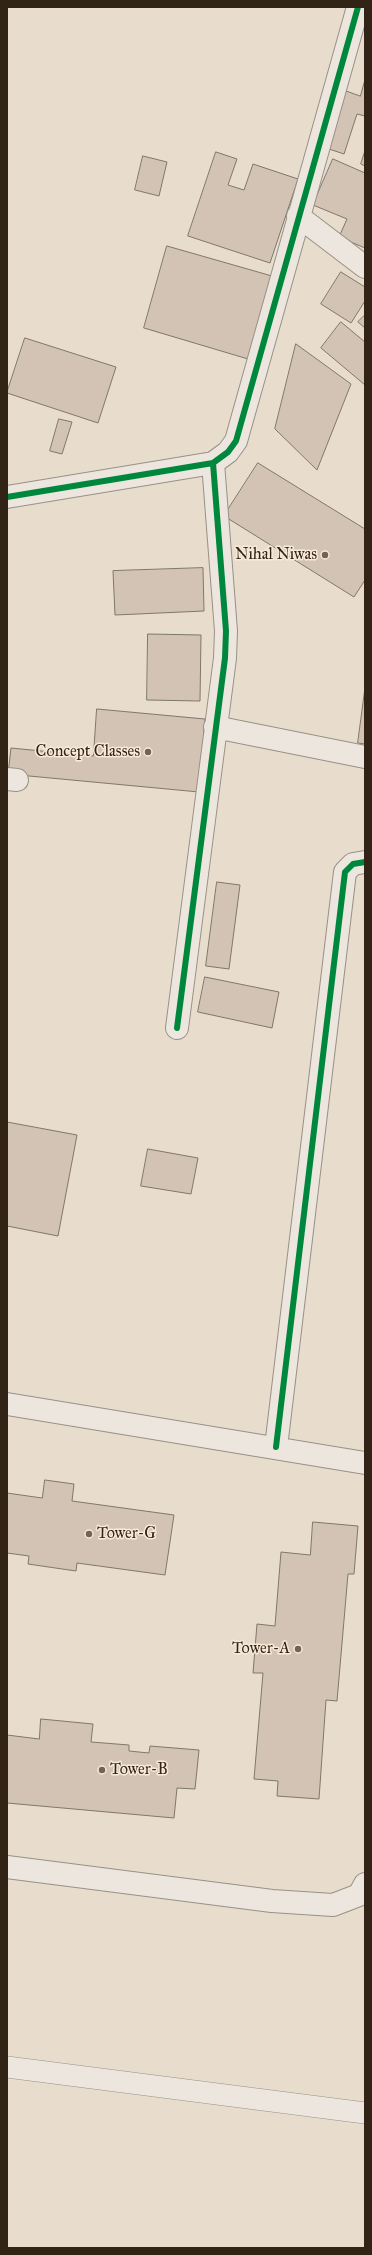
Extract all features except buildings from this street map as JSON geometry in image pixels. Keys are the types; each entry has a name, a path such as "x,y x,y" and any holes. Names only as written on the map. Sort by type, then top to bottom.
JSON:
{"street":[{"path":"7,497 213,463 228,452 236,441 298,216 358,7"},
{"path":"298,216 365,267"},
{"path":"177,1028 225,658 226,631 213,463"},
{"path":"215,728 365,757"},
{"path":"276,1447 345,872 353,864 365,862"},
{"path":"7,1404 276,1447 365,1463"},
{"path":"7,1867 272,1901 333,1905 359,1895 365,1884"}],"lane":[{"path":"7,2067 365,2113"}],"cycle path":[{"path":"7,497 213,463 228,452 236,441 358,7"},
{"path":"177,1028 225,658 226,631 213,463"},
{"path":"276,1447 345,872 353,864 365,862"}],"place":[{"name":"Nihal Niwas","path":"325,555"},
{"name":"Concept Classes","path":"148,752"},
{"name":"Tower-G","path":"89,1534"},
{"name":"Tower-A","path":"298,1649"},
{"name":"Tower-B","path":"102,1770"}]}
